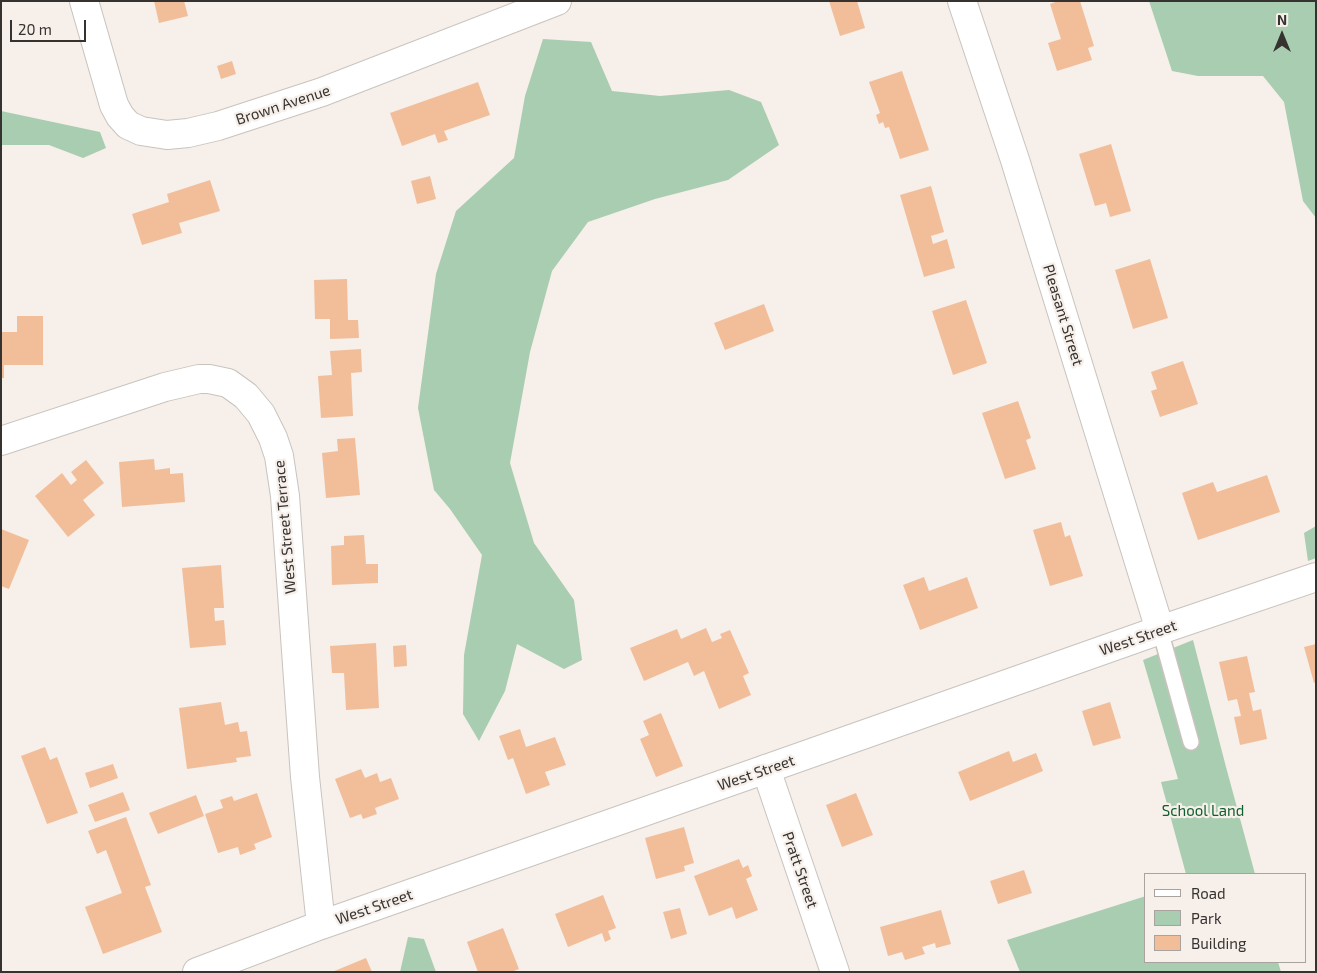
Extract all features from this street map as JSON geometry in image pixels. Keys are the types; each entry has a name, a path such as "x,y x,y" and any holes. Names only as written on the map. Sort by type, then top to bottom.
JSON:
{"street":[{"name":"Brown Avenue","path":"84,1 114,104 120,116 128,124 141,130 167,135 188,134 218,126 322,92 557,1"},
{"name":"Pleasant Street","path":"962,1 1015,160 1160,630"},
{"name":"West Street Terrace","path":"1,441 165,387 200,379 228,383 246,396 261,414 273,438 279,456 285,496 306,777 320,925"},
{"name":"West Street","path":"197,972 320,925 1316,577"},
{"name":"Pratt Street","path":"766,769 834,972"}],"lane":[{"path":"1160,630 1191,742"}],"green space":[{"path":"1149,1 1316,1 1316,218 1303,201 1284,102 1263,76 1198,76 1172,71"},
{"path":"543,39 591,42 612,91 660,96 729,90 761,102 779,145 728,180 655,199 588,222 552,271 530,352 510,463 534,543 574,600 582,660 564,669 517,644 505,691 479,741 463,714 464,655 482,555 450,509 434,490 418,408 436,274 456,211 514,158 525,96"},
{"path":"1,111 100,132 106,148 83,158 49,145 1,145"},
{"path":"1316,526 1316,558 1308,561 1304,533"},
{"name":"School Land","path":"1193,640 1255,873 1186,873 1161,782 1178,779 1143,660"},
{"path":"1144,897 1144,963 1278,963 1281,972 1020,972 1007,940"},
{"path":"408,937 424,939 436,972 400,972"}],"building":[{"path":"154,1 184,1 188,16 159,23"},
{"path":"829,1 857,1 865,28 840,36"},
{"path":"1058,1 1080,1 1094,46 1088,48 1092,60 1057,71 1048,43 1061,39 1050,4"},
{"path":"232,61 236,74 221,79 217,66"},
{"path":"902,71 929,150 900,159 889,127 885,128 883,122 879,124 876,115 880,113 869,82"},
{"path":"478,82 490,115 444,131 448,140 438,143 435,134 402,146 390,113"},
{"path":"1111,144 1131,211 1110,217 1106,203 1095,206 1079,154"},
{"path":"430,176 436,199 417,204 411,181"},
{"path":"210,180 220,211 179,223 182,233 142,245 132,214 169,202 167,194"},
{"path":"931,186 944,232 931,236 933,244 947,239 955,268 924,277 900,195"},
{"path":"1150,259 1168,318 1133,329 1115,270"},
{"path":"347,279 348,320 358,320 359,338 330,339 330,319 315,319 314,280"},
{"path":"966,300 987,363 953,375 932,311"},
{"path":"764,304 774,331 725,350 714,323"},
{"path":"17,316 43,316 43,365 4,365 4,378 1,378 1,332 17,332"},
{"path":"361,349 362,372 351,373 353,416 321,418 318,376 332,375 330,351"},
{"path":"1183,361 1198,404 1160,417 1151,391 1157,389 1151,372"},
{"path":"1018,401 1031,438 1026,440 1036,469 1005,479 982,413"},
{"path":"355,438 360,495 326,498 322,453 338,451 337,439"},
{"path":"154,459 155,470 170,468 170,474 183,473 185,502 122,507 119,462"},
{"path":"86,460 104,483 83,500 95,515 68,537 35,496 62,473 71,485 77,480 71,472"},
{"path":"1267,475 1280,512 1198,540 1182,493 1213,482 1217,492"},
{"path":"1061,522 1065,537 1070,535 1083,576 1050,586 1033,530"},
{"path":"1,529 29,540 9,589 1,586"},
{"path":"364,535 366,564 378,564 378,583 332,585 331,546 344,545 344,536"},
{"path":"221,565 224,608 214,608 215,621 224,620 226,645 190,648 182,568"},
{"path":"924,577 929,591 967,577 978,608 920,630 903,585"},
{"path":"706,628 712,642 722,638 720,634 730,630 749,673 743,676 751,695 719,709 704,671 694,676 688,662 644,681 630,648 677,629 681,639"},
{"path":"376,643 379,708 346,710 344,673 332,673 330,646"},
{"path":"1316,644 1316,682 1314,683 1304,647"},
{"path":"406,645 407,666 394,667 393,646"},
{"path":"1247,656 1255,692 1249,693 1253,711 1261,709 1267,739 1240,745 1234,717 1241,716 1237,699 1228,701 1219,662"},
{"path":"221,702 225,725 238,722 240,732 247,731 251,756 236,758 237,762 187,769 179,708"},
{"path":"1110,702 1121,738 1093,746 1082,711"},
{"path":"661,713 683,766 656,777 640,739 649,735 643,721"},
{"path":"520,729 526,747 555,737 566,765 545,772 550,785 526,794 513,758 508,760 499,736"},
{"path":"45,747 50,760 57,757 78,813 47,824 21,756"},
{"path":"1009,751 1013,762 1036,753 1043,771 970,801 958,772"},
{"path":"113,764 118,778 90,788 85,773"},
{"path":"361,769 365,778 377,773 380,782 391,778 399,799 375,808 377,814 363,819 361,814 350,818 335,779"},
{"path":"123,792 130,810 95,822 88,805"},
{"path":"257,793 272,837 254,844 256,849 240,855 238,847 218,853 205,814 223,808 220,800 232,796 234,801"},
{"path":"856,793 873,835 842,847 826,805"},
{"path":"196,795 204,816 158,834 149,813"},
{"path":"126,817 151,885 145,887 162,932 103,954 85,907 122,893 106,850 97,854 88,831"},
{"path":"684,827 694,863 684,866 685,871 656,879 645,838"},
{"path":"739,859 743,868 748,865 752,876 746,879 758,910 736,919 732,907 709,916 694,876"},
{"path":"1024,870 1032,893 998,904 990,881"},
{"path":"603,895 616,928 608,931 611,939 605,942 602,933 568,947 555,914"},
{"path":"680,908 687,934 671,939 663,912"},
{"path":"941,910 951,944 936,948 935,943 922,947 925,954 905,960 902,952 888,956 880,927"},
{"path":"503,928 519,969 511,972 478,972 467,942"},
{"path":"366,958 372,972 332,972"}]}
